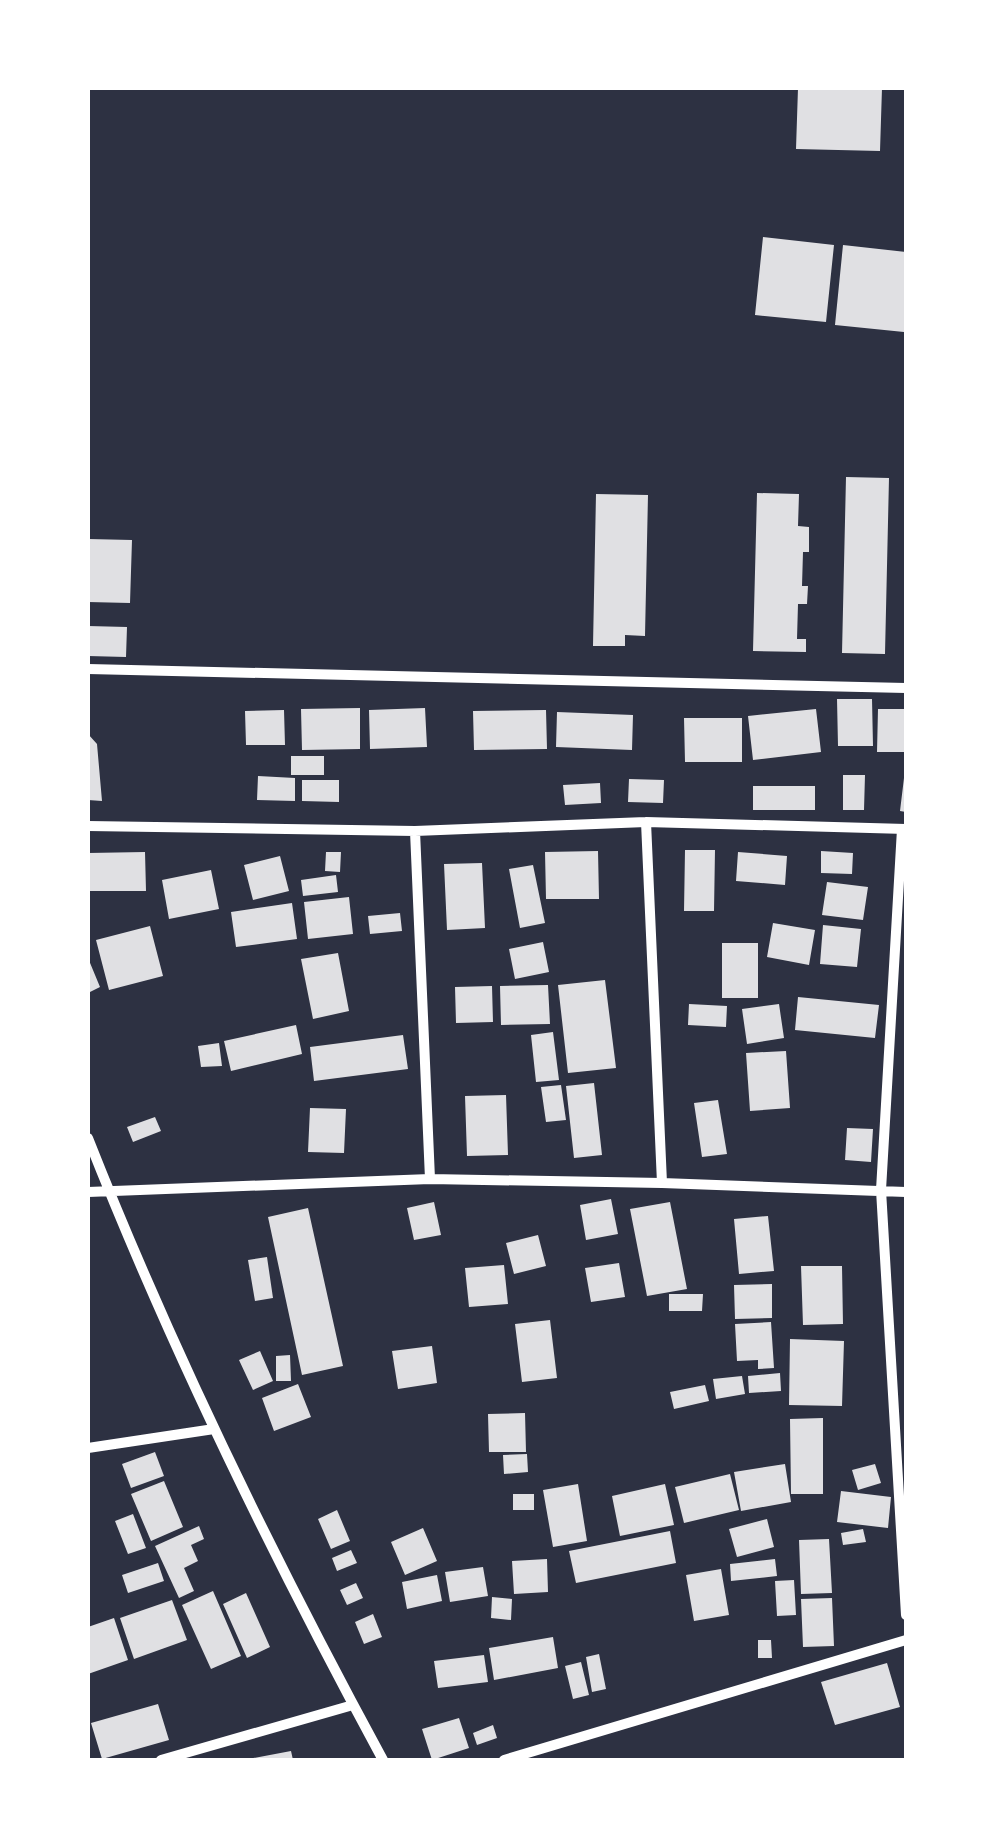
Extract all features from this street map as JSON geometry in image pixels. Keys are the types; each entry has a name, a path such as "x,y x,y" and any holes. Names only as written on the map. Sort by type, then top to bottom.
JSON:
{"street":[{"path":"88,670 906,688"},
{"path":"646,822 662,1182"},
{"path":"88,826 415,830 646,822 904,829 881,1190 906,1614"},
{"path":"415,830 430,1179"},
{"path":"88,1138 107,1192 214,1429 383,1760"},
{"path":"88,1192 430,1179 662,1182 906,1192"},
{"path":"88,1448 214,1429"},
{"path":"504,1760 906,1640"},
{"path":"161,1760 353,1704"}],"building":[{"path":"798,88 882,88 880,151 796,149"},
{"path":"763,237 834,245 826,322 755,315"},
{"path":"843,245 906,252 904,332 835,325"},
{"path":"846,477 889,478 885,654 842,653"},
{"path":"757,493 799,494 798,526 809,527 809,552 803,552 802,586 808,586 807,604 798,604 797,639 806,639 806,652 753,651"},
{"path":"596,494 648,495 645,636 625,635 625,646 593,646"},
{"path":"88,539 132,540 130,603 88,602"},
{"path":"88,626 127,627 126,657 88,656"},
{"path":"837,699 872,699 873,746 838,746"},
{"path":"360,708 360,749 302,750 301,709"},
{"path":"425,708 427,747 370,749 369,710"},
{"path":"816,709 821,752 753,760 748,716"},
{"path":"878,709 906,709 906,752 877,752"},
{"path":"284,710 285,745 246,745 245,711"},
{"path":"546,710 547,749 474,750 473,711"},
{"path":"557,712 633,715 632,750 556,747"},
{"path":"684,718 742,718 742,762 685,762"},
{"path":"88,734 97,744 102,801 88,800"},
{"path":"291,756 324,756 324,775 291,775"},
{"path":"843,775 865,775 864,810 843,810"},
{"path":"258,776 295,778 295,801 257,800"},
{"path":"629,779 664,780 663,803 628,802"},
{"path":"906,779 906,812 900,811"},
{"path":"302,780 339,780 339,802 302,801"},
{"path":"600,783 601,803 565,805 563,785"},
{"path":"753,786 815,786 815,810 753,810"},
{"path":"685,850 715,850 714,911 684,911"},
{"path":"598,851 599,899 546,899 545,852"},
{"path":"821,851 853,853 852,874 821,873"},
{"path":"145,852 146,891 88,891 88,853"},
{"path":"326,852 341,852 340,872 325,871"},
{"path":"738,852 787,856 785,885 736,881"},
{"path":"280,856 289,891 253,900 244,865"},
{"path":"482,863 485,928 447,930 444,864"},
{"path":"533,865 545,923 520,928 509,869"},
{"path":"211,870 219,909 169,919 162,880"},
{"path":"336,875 338,892 303,896 301,880"},
{"path":"827,882 868,887 863,920 822,915"},
{"path":"349,897 353,934 308,939 304,902"},
{"path":"292,903 297,939 236,947 231,912"},
{"path":"400,913 402,931 370,934 368,916"},
{"path":"773,923 815,930 809,965 767,957"},
{"path":"823,925 861,929 857,967 820,964"},
{"path":"150,926 163,976 109,990 96,940"},
{"path":"543,942 549,972 515,979 509,949"},
{"path":"722,943 758,943 758,998 722,998"},
{"path":"338,953 349,1011 313,1019 301,959"},
{"path":"88,958 100,987 88,993"},
{"path":"605,980 616,1068 568,1073 558,985"},
{"path":"548,985 550,1024 501,1025 500,986"},
{"path":"492,986 493,1022 456,1023 455,987"},
{"path":"798,997 879,1005 875,1038 795,1030"},
{"path":"689,1004 727,1006 726,1027 688,1025"},
{"path":"779,1004 784,1038 747,1044 742,1009"},
{"path":"296,1025 302,1054 231,1071 224,1041"},
{"path":"553,1032 559,1080 536,1082 531,1035"},
{"path":"403,1035 408,1069 314,1081 310,1047"},
{"path":"219,1043 222,1066 201,1067 198,1046"},
{"path":"786,1051 790,1108 750,1111 746,1053"},
{"path":"594,1083 602,1155 574,1158 566,1086"},
{"path":"561,1085 566,1120 546,1122 541,1087"},
{"path":"506,1095 508,1155 467,1156 465,1096"},
{"path":"718,1100 727,1154 702,1157 694,1103"},
{"path":"310,1108 346,1109 344,1153 308,1152"},
{"path":"155,1117 161,1131 133,1142 127,1127"},
{"path":"847,1128 873,1129 871,1162 845,1160"},
{"path":"611,1199 618,1234 586,1240 580,1205"},
{"path":"434,1202 441,1235 414,1240 407,1208"},
{"path":"670,1202 687,1289 647,1296 630,1209"},
{"path":"308,1208 343,1366 302,1375 268,1217"},
{"path":"768,1216 774,1271 739,1274 734,1219"},
{"path":"538,1235 546,1266 514,1274 506,1243"},
{"path":"267,1257 273,1298 255,1301 248,1260"},
{"path":"619,1263 625,1297 591,1302 585,1268"},
{"path":"504,1265 508,1304 469,1307 465,1268"},
{"path":"801,1266 842,1266 843,1324 803,1325"},
{"path":"772,1284 772,1318 735,1319 734,1285"},
{"path":"669,1294 703,1294 702,1311 669,1311"},
{"path":"550,1320 557,1378 522,1382 515,1324"},
{"path":"771,1322 774,1368 758,1369 758,1360 737,1361 735,1324"},
{"path":"790,1339 844,1341 842,1406 789,1405"},
{"path":"432,1346 437,1383 398,1389 392,1351"},
{"path":"260,1351 273,1381 253,1390 239,1360"},
{"path":"290,1355 291,1381 276,1381 276,1356"},
{"path":"780,1373 781,1391 749,1393 748,1376"},
{"path":"742,1376 745,1394 716,1399 713,1379"},
{"path":"298,1384 311,1417 274,1431 262,1398"},
{"path":"705,1385 709,1401 674,1409 670,1392"},
{"path":"525,1413 526,1452 489,1452 488,1414"},
{"path":"823,1418 823,1494 791,1494 790,1419"},
{"path":"155,1452 164,1476 131,1488 122,1464"},
{"path":"527,1454 528,1472 504,1474 503,1455"},
{"path":"785,1464 791,1502 741,1511 734,1472"},
{"path":"875,1464 881,1483 858,1490 852,1470"},
{"path":"730,1474 739,1510 684,1523 675,1487"},
{"path":"164,1481 183,1527 151,1541 131,1494"},
{"path":"578,1484 587,1541 553,1547 543,1490"},
{"path":"665,1484 674,1525 620,1536 612,1496"},
{"path":"841,1491 891,1497 888,1528 837,1522"},
{"path":"513,1494 534,1494 534,1510 513,1510"},
{"path":"337,1510 350,1541 331,1549 318,1519"},
{"path":"133,1514 146,1548 128,1554 115,1521"},
{"path":"767,1519 774,1547 737,1557 729,1529"},
{"path":"199,1526 204,1539 191,1545 198,1561 184,1568 194,1591 179,1598 155,1546"},
{"path":"423,1528 437,1561 405,1575 391,1542"},
{"path":"863,1529 866,1542 843,1545 841,1533"},
{"path":"670,1531 676,1563 576,1583 569,1551"},
{"path":"829,1539 832,1593 801,1594 799,1540"},
{"path":"351,1550 357,1563 337,1571 332,1558"},
{"path":"547,1559 548,1592 514,1594 512,1561"},
{"path":"775,1559 777,1576 731,1581 730,1564"},
{"path":"158,1563 164,1581 128,1593 122,1575"},
{"path":"483,1567 488,1596 450,1602 445,1572"},
{"path":"721,1569 729,1615 694,1621 686,1575"},
{"path":"437,1575 442,1601 407,1609 402,1582"},
{"path":"794,1580 796,1615 777,1616 775,1581"},
{"path":"356,1583 363,1598 347,1605 340,1590"},
{"path":"213,1591 241,1656 211,1669 182,1605"},
{"path":"246,1593 270,1647 247,1658 223,1604"},
{"path":"492,1597 512,1599 511,1620 491,1618"},
{"path":"832,1598 834,1646 803,1647 801,1599"},
{"path":"172,1600 187,1640 134,1659 120,1618"},
{"path":"373,1614 382,1637 364,1644 355,1622"},
{"path":"114,1618 128,1660 88,1674 88,1627"},
{"path":"553,1637 558,1668 494,1680 489,1648"},
{"path":"758,1640 771,1640 772,1658 758,1658"},
{"path":"599,1654 606,1689 592,1692 586,1657"},
{"path":"484,1655 488,1682 438,1688 434,1661"},
{"path":"581,1662 589,1695 573,1699 565,1666"},
{"path":"887,1663 900,1707 835,1725 821,1682"},
{"path":"158,1704 169,1740 102,1759 91,1723"},
{"path":"459,1718 469,1748 432,1760 422,1729"},
{"path":"493,1725 497,1738 477,1745 473,1733"},
{"path":"291,1751 293,1760 248,1759"}]}
